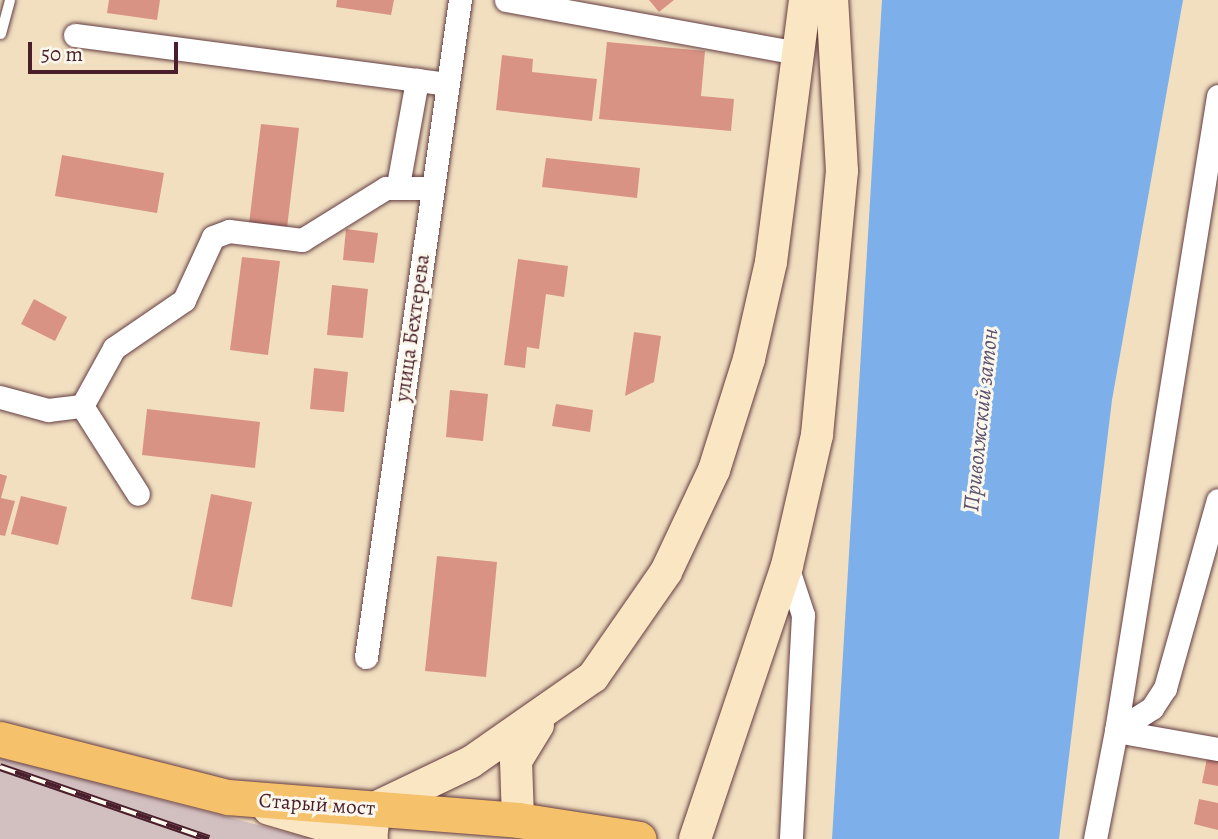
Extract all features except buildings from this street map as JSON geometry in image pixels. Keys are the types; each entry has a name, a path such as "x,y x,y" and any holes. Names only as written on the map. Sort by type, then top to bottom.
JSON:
{"main road":[{"path":"373,829 471,762 545,716 593,677 631,631 667,572 714,470 771,262 804,0"},
{"path":"695,839 787,566 817,435 842,171 832,0"},
{"path":"518,820 516,761 545,716"},
{"name":"Старый мост","path":"0,739 228,797 373,829 518,820 633,838"}],"street":[{"name":"улица Бехтерева","path":"366,657 460,0"},
{"path":"506,0 798,53"},
{"path":"75,36 447,84"},
{"path":"398,185 417,80"},
{"path":"1096,839 1116,731 1218,96"},
{"path":"82,406 114,348 184,300 213,237 229,231 302,240 398,185 431,188"},
{"path":"0,397 48,410 82,406"},
{"path":"82,406 138,494"},
{"path":"1116,731 1152,708 1165,688 1213,553 1218,500"},
{"path":"787,566 803,615 791,839"},
{"path":"1116,731 1218,749"}],"lane":[{"path":"1,34 10,0"}],"shaded area":[{"path":"0,758 312,839 0,839"}],"water":[{"name":"Приволжский затон","path":"882,0 1183,0 1112,400 1059,839 832,839"}],"railway":[{"path":"0,767 209,839"}]}
